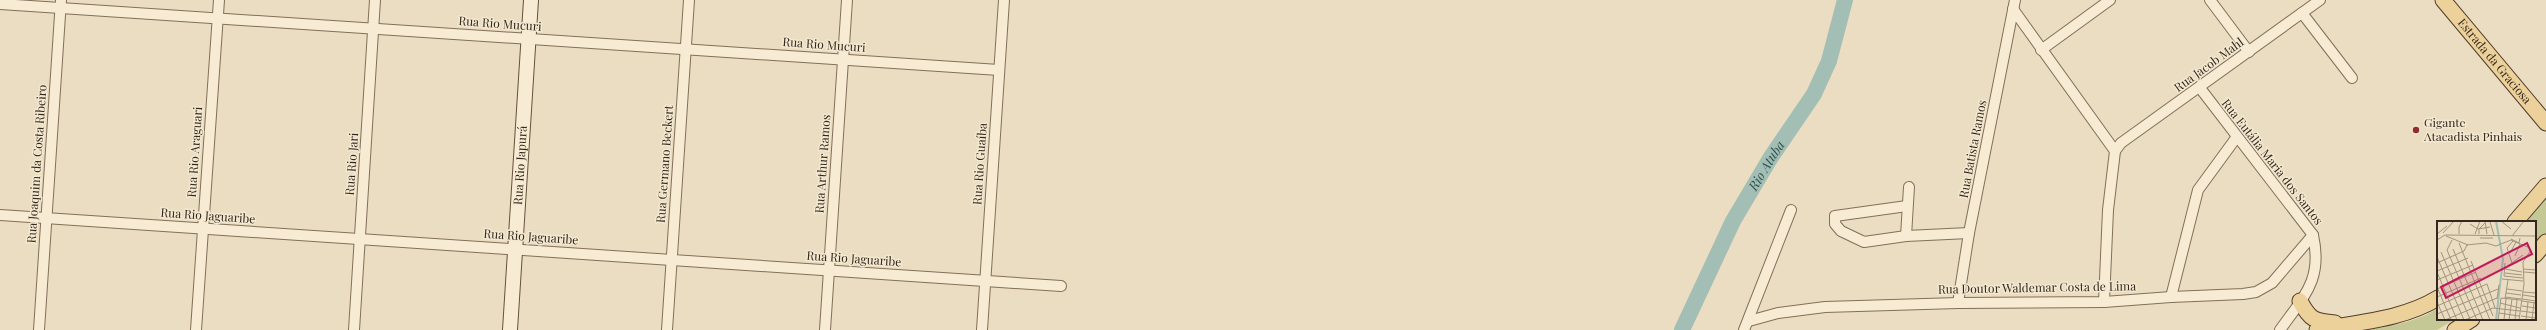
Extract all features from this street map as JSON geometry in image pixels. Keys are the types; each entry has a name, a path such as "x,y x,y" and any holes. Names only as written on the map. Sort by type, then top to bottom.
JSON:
{"main road":[{"name":"Estrada da Graciosa","path":"2443,0 2546,123"},
{"name":"Estrada da Graciosa","path":"2456,0 2546,108"},
{"path":"2516,221 2546,186"},
{"path":"2536,253 2546,242"},
{"path":"2317,330 2344,327 2391,317 2424,306 2437,299"},
{"path":"2300,301 2308,315 2317,321 2344,327"},
{"path":"2455,330 2470,320"}],"street":[{"name":"Rua Rio Araguari","path":"196,330 219,0"},
{"name":"Rua Rio Jari","path":"354,330 375,0"},
{"name":"Rua Rio Japurá","path":"510,330 531,0"},
{"name":"Rua Germano Beckert","path":"666,330 689,0"},
{"name":"Rua Arthur Ramos","path":"825,330 847,0"},
{"name":"Rua Rio Guaíba","path":"982,330 1004,0"},
{"path":"2041,50 2110,0"},
{"path":"2210,0 2249,52"},
{"name":"Rua Jacob Mahl","path":"2114,152 2121,144 2320,0"},
{"name":"Rua Rio Mucuri","path":"0,4 61,4 217,19 999,70"},
{"name":"Rua Joaquim da Costa Ribeiro","path":"39,330 61,4"},
{"path":"2014,5 2041,50 2114,152 2108,210 2104,302"},
{"name":"Rua Batista Ramos","path":"1958,303 1969,233 2014,5"},
{"path":"2302,13 2352,78"},
{"name":"Rua Eutália Maria dos Santos","path":"2200,88 2236,138 2313,235 2317,254 2316,271 2300,301 2280,330"},
{"path":"2171,296 2198,190 2236,138"},
{"path":"1906,236 1909,187"},
{"path":"1907,206 1835,216 1835,224 1841,231 1864,242 1906,236 1969,233"},
{"path":"1747,325 1791,210"},
{"name":"Rua Rio Jaguaribe","path":"0,215 1061,286"},
{"name":"Rua Doutor Waldemar Costa de Lima","path":"1747,325 1778,313 1806,309 1958,303 2104,302 2171,296 2243,294 2265,288 2279,276 2313,235"}],"green space":[{"path":"2546,195 2546,234 2537,244 2536,221 2522,221"},
{"path":"2437,309 2437,320 2453,320 2437,330 2367,330 2413,320"}],"waterway":[{"name":"Rio Atuba","path":"1682,330 1733,221 1771,157 1814,94 1829,61 1845,0"}],"place":[{"name":"Gigante Atacadista Pinhais","path":"2416,130"}]}
